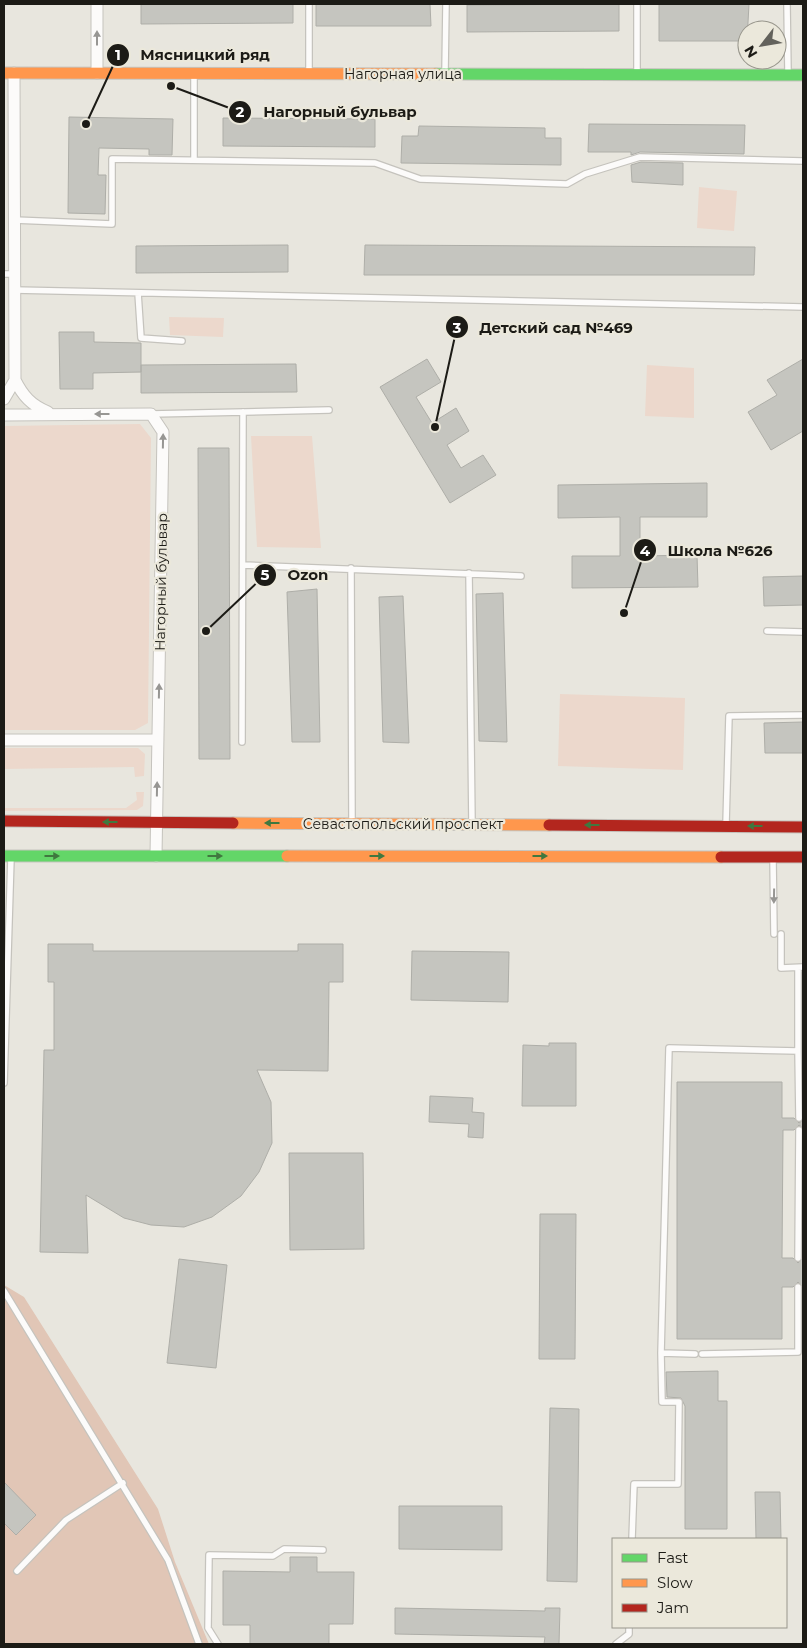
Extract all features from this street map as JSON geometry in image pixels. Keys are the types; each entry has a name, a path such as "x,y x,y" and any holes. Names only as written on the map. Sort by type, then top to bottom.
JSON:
{"main road":[{"name":"Нагорная улица","path":"9,73 803,75"},
{"name":"Севастопольский проспект","path":"4,821 803,827"},
{"path":"7,856 803,857"}],"street":[{"path":"97,73 98,4"},
{"path":"9,73 14,220 9,274 14,290 15,380 22,394 35,406 50,413"},
{"path":"4,399 15,380"},
{"path":"4,415 50,413 151,414"},
{"name":"Нагорный бульвар","path":"151,414 163,432 156,856"},
{"path":"4,740 158,740"}],"lane":[{"path":"309,4 309,73"},
{"path":"445,74 446,4"},
{"path":"637,4 637,74"},
{"path":"787,4 788,75"},
{"path":"194,73 194,160"},
{"path":"14,220 112,224 112,158 375,163 420,179 567,184 586,174 640,157 803,160"},
{"path":"14,290 803,307"},
{"path":"138,293 141,338 182,341"},
{"path":"151,414 329,410"},
{"path":"242,742 243,412"},
{"path":"243,565 521,576"},
{"path":"351,568 352,824"},
{"path":"469,573 472,824"},
{"path":"767,631 803,632"},
{"path":"726,826 729,716 803,715"},
{"path":"4,1083 7,856"},
{"path":"773,857 774,934"},
{"path":"781,934 781,968 801,967 798,1051 799,1118"},
{"path":"632,1538 634,1484 678,1484 679,1402 662,1402 661,1354 669,1048 798,1051"},
{"path":"798,1258 799,1130"},
{"path":"702,1354 798,1352 798,1287"},
{"path":"4,1291 123,1483 168,1560 199,1644"},
{"path":"661,1354 695,1354"},
{"path":"18,1571 66,1520 123,1483"},
{"path":"218,1644 208,1628 209,1555 273,1556 284,1549 323,1550"},
{"path":"616,1644 629,1634 629,1628"}],"shaded area":[{"path":"699,187 737,191 734,231 697,228"},
{"path":"169,317 224,318 223,337 170,335"},
{"path":"647,365 694,368 694,418 645,416"},
{"path":"140,424 151,438 148,723 135,730 4,730 4,426"},
{"path":"251,436 312,436 321,548 257,547"},
{"path":"560,694 685,698 683,770 558,766"},
{"path":"4,748 138,748 145,754 144,776 135,777 134,767 4,769"},
{"path":"136,792 144,792 143,806 137,810 4,811 4,808 126,808 137,800"},
{"path":"4,1285 24,1297 158,1509 175,1562 209,1644 4,1644"}],"building":[{"path":"141,4 293,4 293,23 141,24"},
{"path":"316,4 430,4 431,26 316,26"},
{"path":"619,4 619,31 467,32 467,5"},
{"path":"659,4 749,4 748,20 737,20 737,41 659,41"},
{"path":"69,117 173,119 172,155 149,155 149,149 99,148 98,175 106,175 105,214 68,213"},
{"path":"223,118 375,119 375,147 223,146"},
{"path":"589,124 745,125 744,154 640,152 631,155 631,152 588,152"},
{"path":"419,126 545,128 545,138 561,138 561,165 401,163 402,136 418,136"},
{"path":"641,162 683,163 683,185 632,182 631,165"},
{"path":"288,245 288,272 136,273 136,246"},
{"path":"365,245 755,247 754,275 364,275"},
{"path":"59,332 94,332 94,342 141,343 141,372 93,373 93,389 60,389"},
{"path":"427,359 441,382 416,397 432,423 456,408 469,431 447,445 461,468 483,455 496,475 450,503 380,387"},
{"path":"803,359 803,431 771,450 748,412 777,395 767,380"},
{"path":"296,364 297,392 141,393 141,365"},
{"path":"198,448 229,448 230,759 199,759"},
{"path":"707,483 707,517 640,517 640,556 697,555 698,587 572,588 572,556 620,556 620,517 558,518 558,485"},
{"path":"803,576 803,605 764,606 763,577"},
{"path":"317,589 320,742 292,742 287,592"},
{"path":"503,593 507,742 479,741 476,594"},
{"path":"403,596 409,743 383,742 379,597"},
{"path":"803,722 803,753 765,753 764,723"},
{"path":"48,944 93,944 93,951 298,951 298,944 343,944 343,982 329,982 328,1071 257,1070 271,1102 272,1143 259,1172 241,1196 212,1217 184,1227 151,1225 124,1218 86,1195 88,1253 40,1252 44,1050 54,1050 54,982 48,982"},
{"path":"412,951 509,952 508,1002 411,1000"},
{"path":"549,1043 576,1043 576,1106 522,1106 523,1045 549,1046"},
{"path":"677,1082 782,1082 782,1118 794,1118 799,1123 803,1120 803,1128 799,1125 794,1130 783,1130 782,1258 793,1258 798,1263 803,1258 803,1287 798,1282 793,1287 782,1287 782,1339 677,1339"},
{"path":"430,1096 473,1098 472,1112 484,1113 483,1138 468,1137 469,1124 429,1122"},
{"path":"289,1153 363,1153 364,1249 290,1250"},
{"path":"540,1214 576,1214 575,1359 539,1359"},
{"path":"179,1259 227,1265 216,1368 167,1363"},
{"path":"718,1371 718,1401 727,1401 727,1529 685,1529 685,1406 681,1398 667,1397 666,1372"},
{"path":"550,1408 579,1409 577,1582 547,1581"},
{"path":"4,1482 36,1515 16,1535 4,1523"},
{"path":"755,1492 780,1492 781,1538 756,1538"},
{"path":"399,1506 502,1506 502,1550 399,1549"},
{"path":"290,1557 317,1557 317,1572 354,1572 353,1624 329,1624 329,1644 250,1644 250,1625 223,1625 223,1571 290,1572"},
{"path":"395,1608 545,1611 545,1608 560,1608 559,1644 544,1644 545,1637 395,1634"}],"traffic: fast":[{"path":"436,74 803,75"},
{"path":"4,856 287,856"}],"traffic: slow":[{"path":"4,73 436,74"},
{"path":"233,823 549,825"},
{"path":"287,856 721,857"}],"traffic: jam":[{"path":"4,821 233,823"},
{"path":"549,825 803,827"},
{"path":"721,857 803,857"}],"place":[{"name":"Нагорный бульвар","path":"171,86"},
{"name":"Мясницкий ряд","path":"86,124"},
{"name":"Детский сад №469","path":"435,427"},
{"name":"Школа №626","path":"624,613"},
{"name":"Ozon","path":"206,631"}]}
